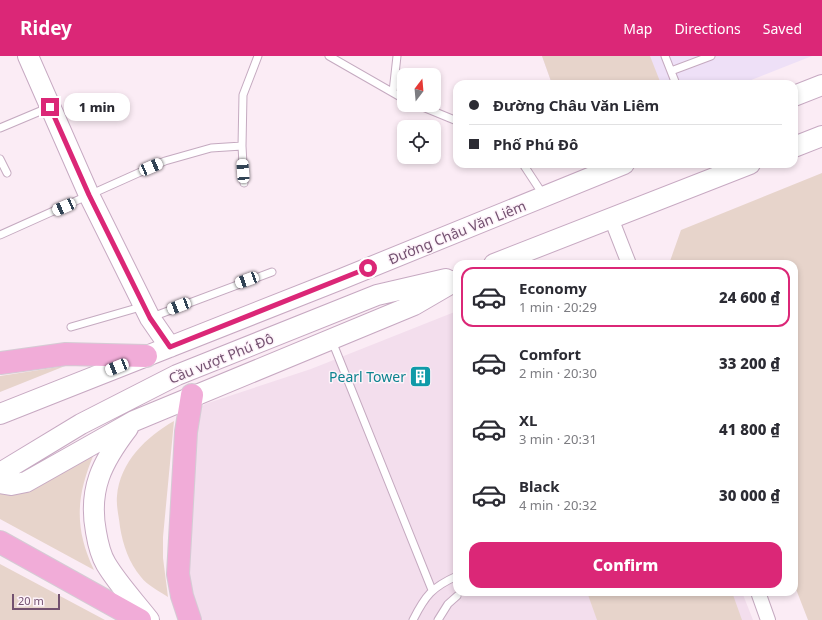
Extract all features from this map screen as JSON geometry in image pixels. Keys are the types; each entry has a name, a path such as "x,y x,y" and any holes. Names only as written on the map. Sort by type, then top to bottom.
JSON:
{"main road":[{"path":"28,56 89,195 147,312 170,347"},
{"path":"798,94 822,85"},
{"path":"798,145 822,136"},
{"name":"Đường Châu Văn Liêm","path":"0,414 614,168"},
{"path":"504,260 740,168"},
{"name":"Cầu vượt Phú Đô","path":"0,473 81,424 177,375 377,295 453,278"},
{"path":"0,483 11,485 26,482 134,421 192,395 414,305 453,282"},
{"path":"0,363 66,354 146,356"},
{"path":"190,620 182,596 178,574 186,432 192,395"},
{"path":"134,421 114,447 104,464 99,475 92,505 100,552 106,565 149,620"},
{"path":"0,542 140,620"}],"street":[{"path":"611,218 627,260"},
{"path":"759,596 768,620"}],"lane":[{"path":"244,183 242,146 243,95 258,56"},
{"path":"329,56 397,95"},
{"path":"393,92 397,56"},
{"path":"665,56 674,80"},
{"path":"671,71 711,56"},
{"path":"0,128 50,107"},
{"path":"436,112 453,118"},
{"path":"0,235 165,161 210,148 242,146"},
{"path":"0,159 7,173"},
{"path":"525,168 544,196"},
{"path":"71,327 147,312 272,272"},
{"path":"331,338 432,590"},
{"path":"412,620 422,602 432,590 453,578"},
{"path":"438,620 448,604 457,596"}],"shaded area":[{"path":"542,56 812,56 751,80 551,80"},
{"path":"542,56 650,56 659,80 551,80"},
{"path":"822,173 822,620 808,620 798,594 798,260 670,260 681,230"},
{"path":"453,313 453,596 744,596 753,620 197,620 187,596 197,411 205,404 311,369"},
{"path":"65,366 0,392 0,376"},
{"path":"174,421 163,537 163,558 168,597 144,580 130,560 121,534 117,496 123,472 136,452 144,443"},
{"path":"94,454 88,469 81,498 80,526 83,540 94,570 0,519 0,494 16,492"},
{"path":"0,564 105,620 0,620"},
{"path":"588,596 733,596 742,620 597,620"}],"place":[{"name":"Pearl Tower","path":"421,376"}],"route":[{"path":"50,107 89,195 150,318 170,347 368,268"}]}
